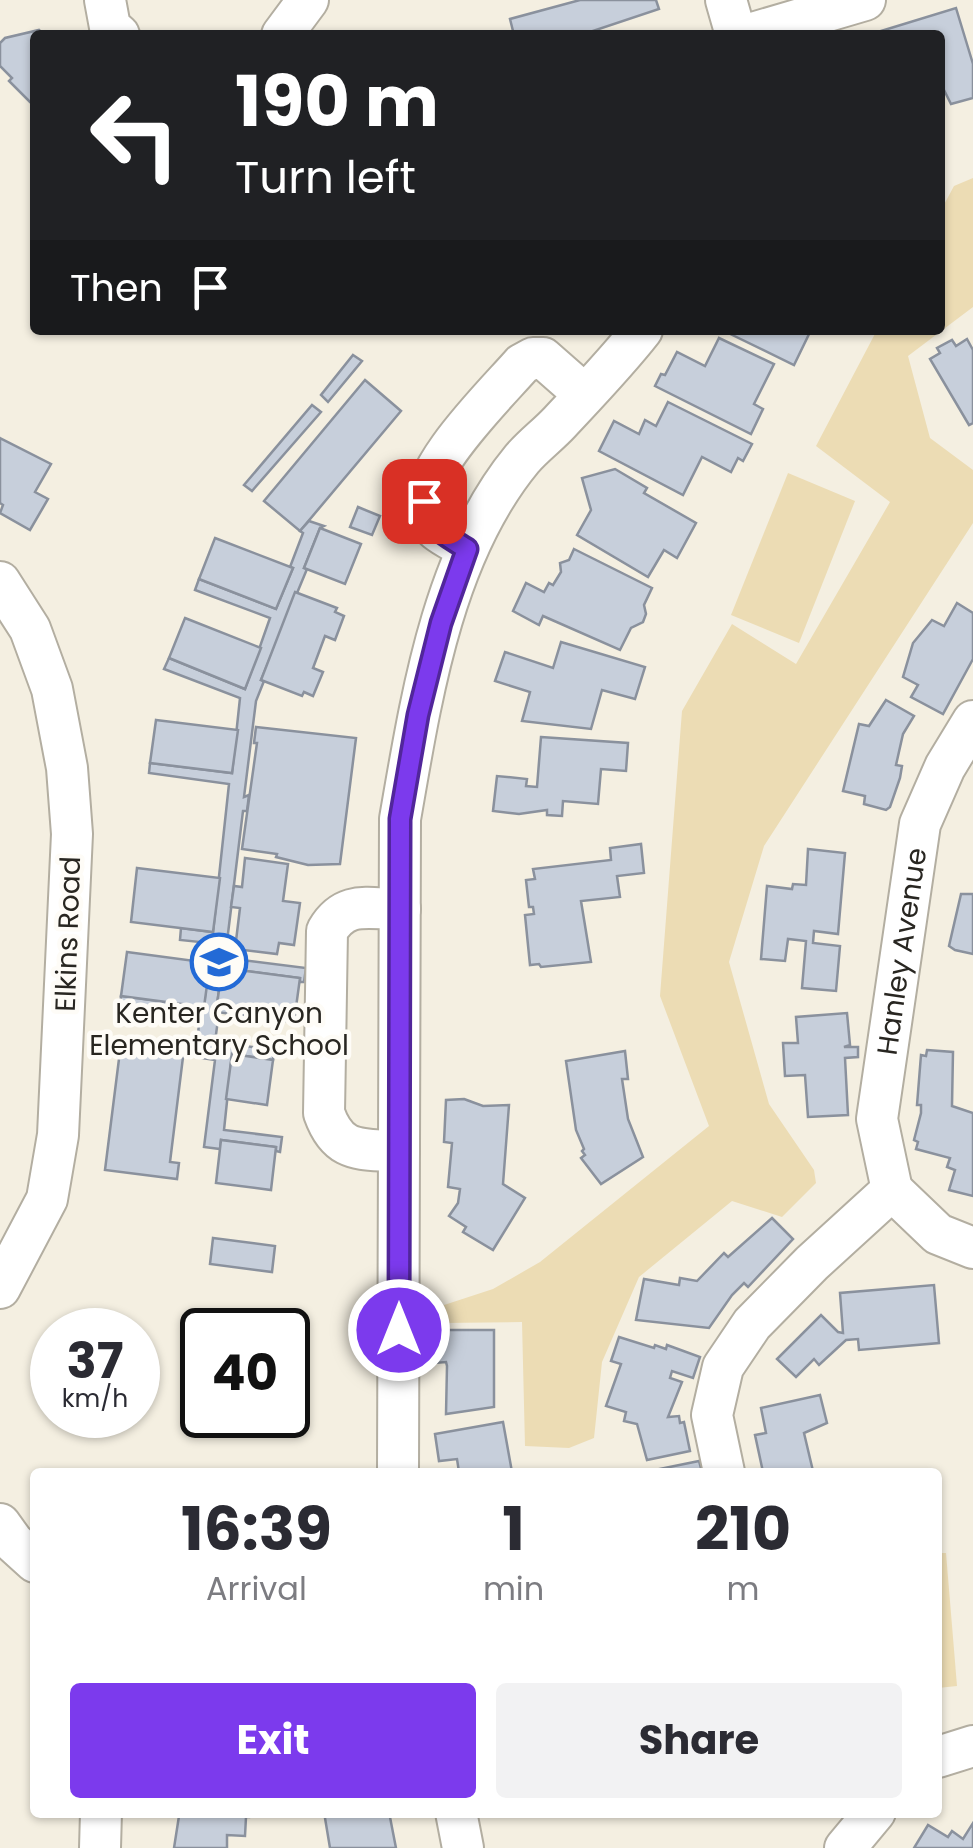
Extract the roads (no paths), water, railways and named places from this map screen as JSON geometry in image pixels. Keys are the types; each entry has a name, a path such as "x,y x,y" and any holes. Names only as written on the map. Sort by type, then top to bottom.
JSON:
{"street":[{"path":"105,0 113,30"},
{"path":"286,30 308,0"},
{"path":"726,0 735,30"},
{"path":"763,30 864,0"},
{"path":"398,1468 400,819 418,715 441,623 467,549 522,460 637,335"},
{"path":"467,549 432,526 425,516 429,482 444,457 522,364 533,358 543,358 584,394"},
{"name":"Elkins Road","path":"0,582 30,629 52,689 67,768 72,834 58,1135 47,1199 0,1288"},
{"name":"Hanley Avenue","path":"892,1190 878,1118 920,824 973,721"},
{"path":"399,1152 348,1147 331,1133 324,1114 327,931 336,916 352,908 400,910"},
{"path":"723,1468 712,1414 722,1367 752,1324 892,1190 938,1234 973,1248"},
{"path":"0,1524 30,1557"},
{"path":"942,1756 973,1746"},
{"path":"100,1848 101,1818"},
{"path":"457,1818 463,1848"},
{"path":"845,1848 869,1818"}],"place":[{"name":"Kenter Canyon Elementary School","path":"219,962"}]}
